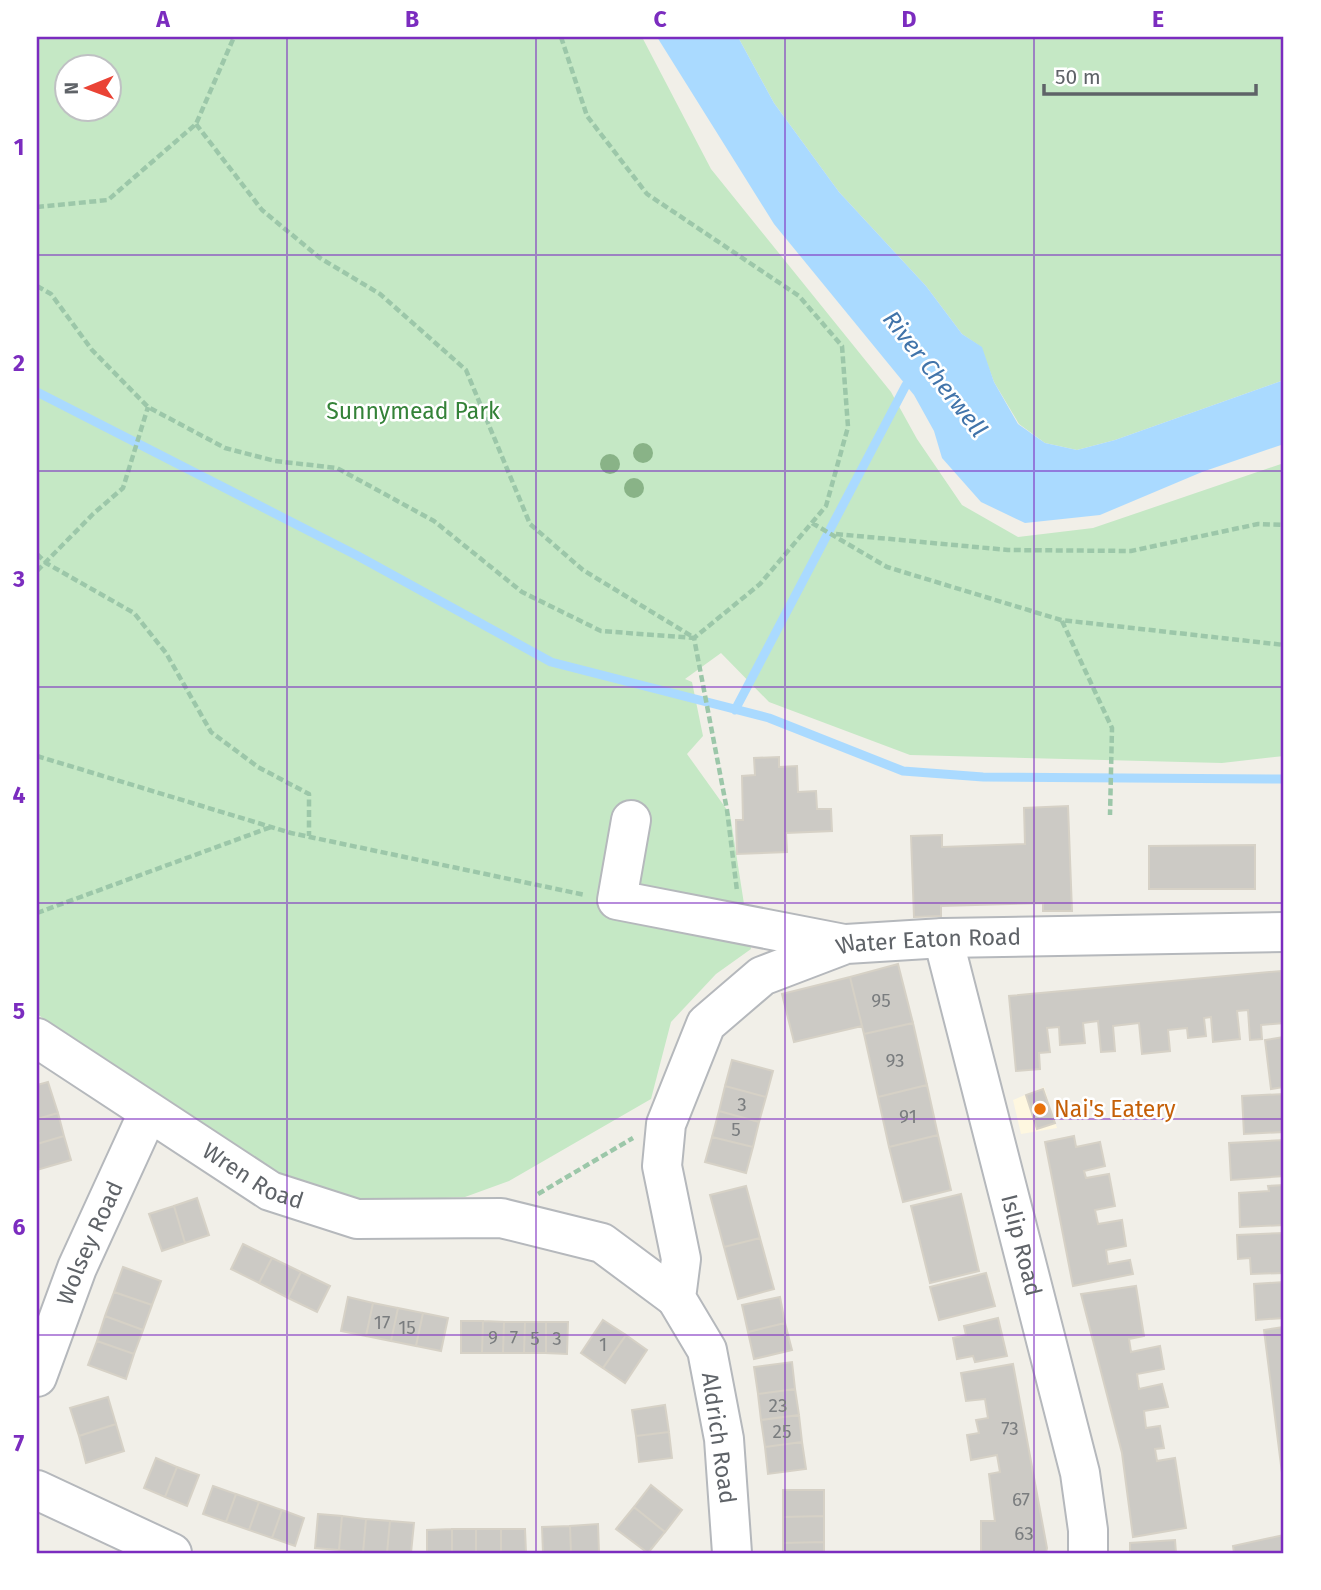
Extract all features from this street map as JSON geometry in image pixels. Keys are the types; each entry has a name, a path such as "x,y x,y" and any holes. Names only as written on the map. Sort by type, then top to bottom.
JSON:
{"street":[{"path":"631,820 617,900 741,926 846,944"},
{"name":"Water Eaton Road","path":"666,1124 706,1024 762,976 846,944 943,938 1284,932"},
{"name":"Islip Road","path":"943,938 1080,1473 1088,1530 1088,1553"},
{"name":"Wren Road","path":"44,1052 271,1191 357,1219 501,1218 602,1243 676,1298"},
{"name":"Wolsey Road","path":"37,1377 77,1268 148,1114"},
{"path":"666,1124 662,1166 681,1259 676,1298"},
{"name":"Aldrich Road","path":"676,1298 706,1350 724,1439 732,1553"},
{"path":"37,1490 172,1553"}],"path":[{"path":"37,207 108,200 196,124 234,37"},
{"path":"37,286 51,294 92,350 148,407 225,448 275,461 337,468 374,486 434,521 522,592 601,631 694,638 760,584 815,524 826,506 848,427 842,346 799,296 647,194 587,116 561,37"},
{"path":"196,124 262,210 320,258 380,294 466,370 530,524 583,570 694,638 704,702 727,810 741,926"},
{"path":"37,571 93,514 124,488 148,407"},
{"path":"815,524 887,567 1061,620 1284,645"},
{"path":"834,533 1008,550 1131,551 1258,524 1284,525"},
{"path":"37,554 46,563 134,613 166,653 211,732 258,766 309,794 309,835"},
{"path":"1061,620 1112,728 1109,763 1110,815"},
{"path":"37,756 272,827 617,900"},
{"path":"37,913 272,827"},
{"path":"501,1218 643,1132 666,1124"}],"shaded area":[{"path":"1044,1087 1057,1128 1021,1134 1013,1100"}],"green space":[{"name":"Sunnymead Park","path":"37,37 642,37 711,169 891,392 917,439 962,505 1018,537 1093,528 1284,463 1284,756 1222,763 910,755 769,702 721,653 685,679 692,682 703,736 687,754 730,814 751,949 716,974 671,1022 651,1099 509,1181 465,1197 354,1202 253,1165 37,1014"},
{"path":"738,37 1284,37 1284,380 1115,440 1077,450 1045,443 1019,424 994,382 981,347 962,334 926,286 839,192 774,103"}],"water":[{"name":"River Cherwell","path":"657,37 738,37 774,103 839,192 926,286 962,334 982,347 994,382 1018,424 1045,443 1077,450 1115,440 1284,380 1284,444 1202,472 1100,515 1025,523 981,502 942,458 934,431 914,395 774,224"}],"building":[{"path":"779,757 779,767 797,766 798,792 816,791 817,809 831,809 832,831 786,833 787,852 737,854 736,820 743,820 742,776 755,775 754,758"},
{"path":"1068,806 1072,911 1043,911 1043,903 941,906 941,916 914,917 911,836 942,835 942,847 1025,844 1024,808"},
{"path":"1255,845 1255,889 1149,889 1149,846"},
{"path":"898,964 913,1023 864,1034 850,977"},
{"path":"1281,971 1284,1023 1261,1025 1262,1039 1250,1040 1248,1010 1237,1011 1240,1039 1213,1042 1211,1017 1204,1018 1206,1036 1188,1038 1187,1028 1168,1030 1170,1051 1142,1054 1139,1023 1113,1026 1115,1051 1101,1052 1098,1021 1083,1023 1085,1043 1060,1045 1059,1027 1047,1028 1050,1052 1039,1053 1040,1069 1016,1071 1009,996"},
{"path":"850,977 862,1026 794,1042 782,994"},
{"path":"913,1023 927,1085 878,1097 864,1034"},
{"path":"1284,1037 1284,1087 1271,1089 1265,1040"},
{"path":"732,1060 773,1071 766,1097 725,1086"},
{"path":"48,1082 58,1113 37,1119 37,1085"},
{"path":"927,1085 938,1135 889,1147 878,1097"},
{"path":"725,1086 766,1097 759,1122 719,1111"},
{"name":"Nai's Eatery","path":"1043,1089 1055,1123 1037,1129 1026,1095"},
{"path":"1284,1094 1284,1132 1244,1134 1242,1096"},
{"path":"719,1111 759,1122 753,1147 712,1137"},
{"path":"58,1113 64,1136 37,1144 37,1119"},
{"path":"938,1135 951,1190 903,1202 889,1147"},
{"path":"64,1136 71,1160 37,1170 37,1144"},
{"path":"1074,1136 1076,1147 1100,1142 1105,1166 1084,1171 1086,1178 1109,1174 1115,1206 1095,1210 1098,1224 1122,1220 1126,1246 1106,1250 1108,1264 1130,1260 1133,1274 1073,1286 1045,1142"},
{"path":"712,1137 753,1147 746,1173 705,1162"},
{"path":"1284,1140 1284,1176 1231,1180 1229,1143"},
{"path":"1284,1185 1284,1225 1240,1227 1239,1193 1269,1191 1268,1186"},
{"path":"746,1186 760,1238 724,1247 710,1195"},
{"path":"961,1194 979,1271 930,1283 911,1206"},
{"path":"197,1198 209,1235 185,1243 174,1206"},
{"path":"174,1206 185,1243 162,1251 149,1214"},
{"path":"1284,1233 1284,1273 1251,1274 1250,1258 1238,1259 1237,1235"},
{"path":"760,1238 774,1289 738,1299 724,1247"},
{"path":"243,1244 272,1258 259,1283 231,1269"},
{"path":"272,1258 301,1272 288,1298 259,1283"},
{"path":"123,1267 161,1281 152,1305 114,1292"},
{"path":"301,1272 330,1286 317,1312 288,1298"},
{"path":"986,1273 995,1306 939,1320 930,1287"},
{"path":"1284,1282 1284,1318 1256,1320 1254,1284"},
{"path":"1136,1286 1144,1336 1129,1339 1131,1352 1160,1346 1164,1369 1137,1374 1139,1389 1162,1384 1168,1407 1144,1411 1146,1428 1160,1426 1164,1448 1155,1449 1157,1461 1175,1458 1186,1528 1133,1537 1122,1453 1081,1294"},
{"path":"114,1292 152,1305 143,1330 105,1316"},
{"path":"348,1297 373,1303 366,1336 341,1331"},
{"path":"780,1297 785,1323 748,1332 742,1305"},
{"path":"373,1303 398,1308 391,1341 366,1336"},
{"path":"398,1308 423,1313 416,1346 391,1341"},
{"path":"423,1313 448,1318 441,1351 416,1346"},
{"path":"105,1316 143,1330 134,1354 97,1341"},
{"path":"998,1318 1007,1356 975,1362 973,1356 957,1359 953,1338 966,1335 964,1326"},
{"path":"603,1320 626,1335 603,1368 581,1353"},
{"path":"461,1321 483,1321 482,1353 461,1353"},
{"path":"483,1321 504,1322 503,1353 482,1353"},
{"path":"504,1322 525,1322 524,1353 503,1353"},
{"path":"525,1322 546,1322 546,1353 524,1353"},
{"path":"546,1322 568,1322 567,1354 546,1353"},
{"path":"785,1323 792,1350 754,1359 748,1332"},
{"path":"1284,1327 1284,1489 1264,1330"},
{"path":"626,1335 647,1350 625,1383 603,1368"},
{"path":"97,1341 134,1354 126,1379 88,1365"},
{"path":"792,1362 795,1389 758,1394 754,1367"},
{"path":"1013,1364 1046,1553 981,1553 981,1521 995,1521 989,1474 1000,1472 997,1455 971,1460 967,1435 979,1433 976,1420 988,1418 985,1399 966,1401 961,1373"},
{"path":"795,1389 799,1415 761,1420 758,1394"},
{"path":"108,1397 116,1424 79,1436 70,1408"},
{"path":"665,1405 669,1432 636,1436 632,1410"},
{"path":"799,1415 802,1442 765,1447 761,1420"},
{"path":"116,1424 124,1451 86,1463 79,1436"},
{"path":"669,1432 672,1458 639,1462 636,1436"},
{"path":"802,1442 806,1469 768,1474 765,1447"},
{"path":"156,1458 177,1467 165,1497 144,1488"},
{"path":"177,1467 199,1475 187,1506 165,1497"},
{"path":"651,1485 682,1510 665,1532 634,1507"},
{"path":"213,1486 236,1494 226,1522 203,1514"},
{"path":"783,1490 824,1490 824,1516 783,1517"},
{"path":"236,1494 259,1502 249,1530 226,1522"},
{"path":"259,1502 282,1510 272,1538 249,1530"},
{"path":"634,1507 665,1532 648,1553 616,1529"},
{"path":"282,1510 304,1518 295,1546 272,1538"},
{"path":"318,1514 342,1516 339,1550 315,1548"},
{"path":"342,1516 366,1519 363,1553 339,1550"},
{"path":"824,1516 824,1542 783,1543 783,1517"},
{"path":"366,1519 390,1521 387,1553 363,1553"},
{"path":"390,1521 414,1523 411,1553 387,1553"},
{"path":"598,1524 599,1553 571,1553 570,1526"},
{"path":"570,1526 571,1553 543,1553 542,1527"},
{"path":"452,1529 452,1553 427,1553 427,1530"},
{"path":"452,1529 476,1529 476,1553 452,1553"},
{"path":"476,1529 501,1529 501,1553 476,1553"},
{"path":"501,1529 525,1529 526,1553 501,1553"},
{"path":"1284,1535 1284,1553 1234,1553 1233,1546"},
{"path":"1175,1540 1176,1553 1130,1553 1130,1543"},
{"path":"824,1542 824,1553 783,1553 783,1543"}],"waterway":[{"path":"735,710 906,385"},
{"path":"37,392 358,556 551,662 769,718 903,771 983,777 1284,779"}],"place":[{"name":"Nai's Eatery","path":"1040,1109"}]}
